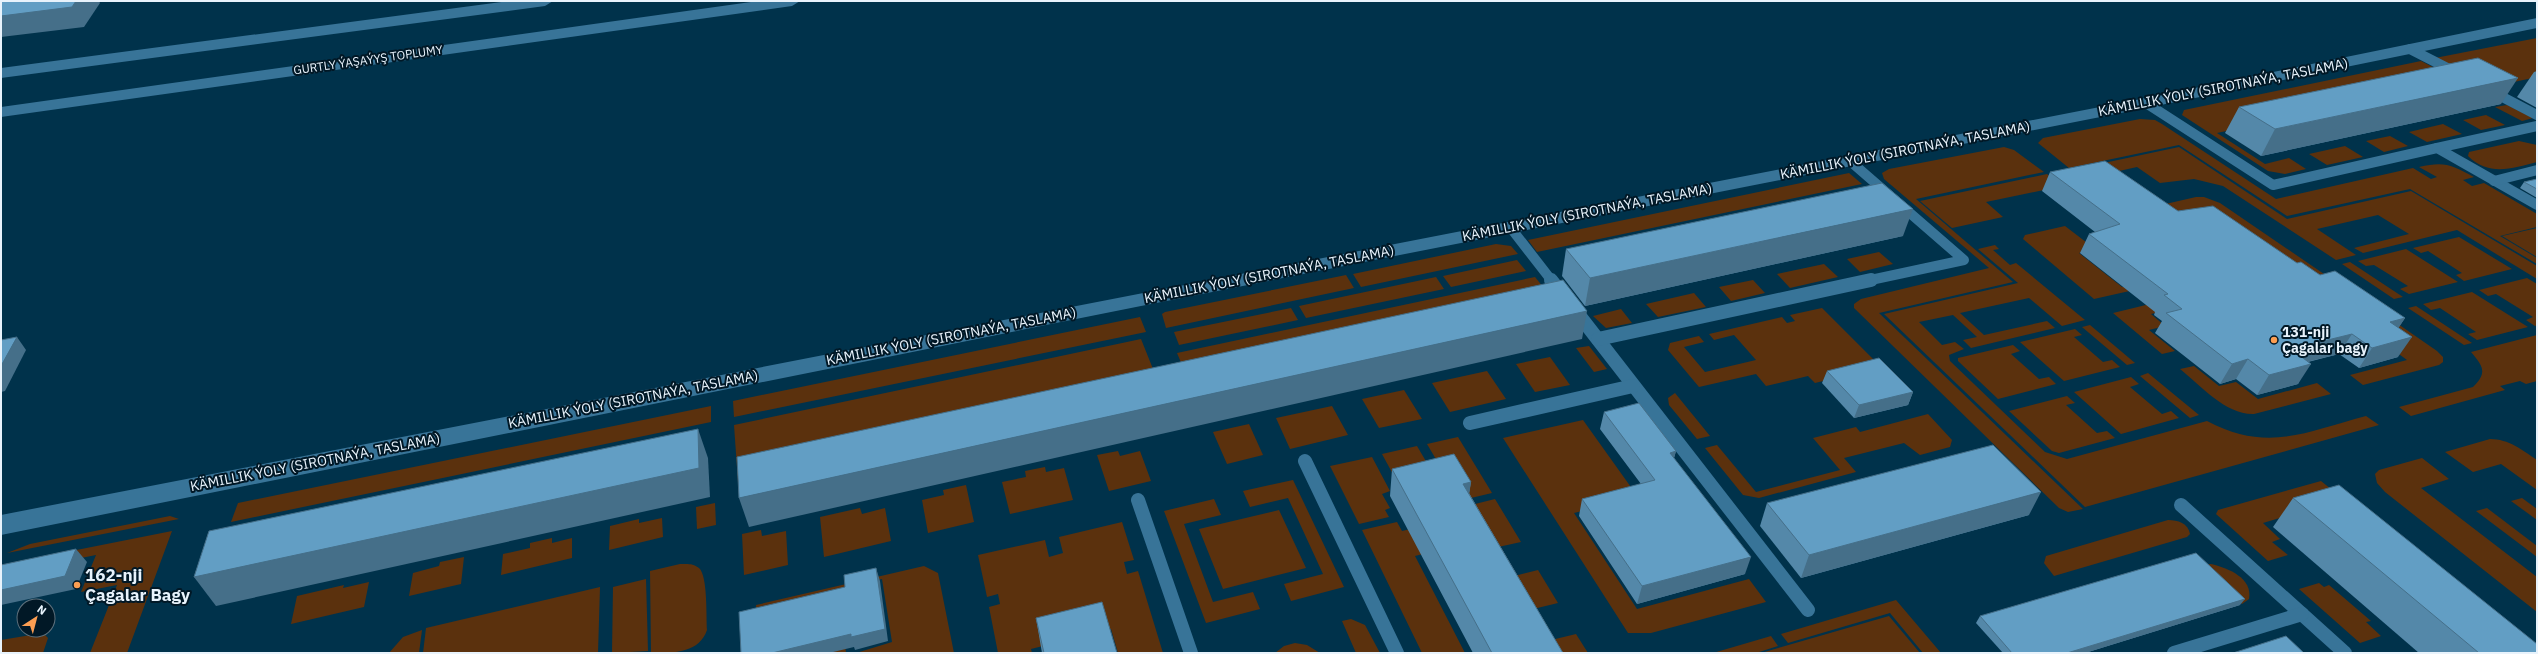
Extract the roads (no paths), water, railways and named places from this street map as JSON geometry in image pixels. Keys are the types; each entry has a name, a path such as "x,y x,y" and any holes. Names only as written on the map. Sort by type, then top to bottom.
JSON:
{"street":[{"path":"1,73 545,1"},
{"name":"GURTLY ÝAŞAÝYŞ TOPLUMY","path":"1,112 734,5 792,1"},
{"name":"KÄMILLIK ÝOLY (SIROTNAÝA, TASLAMA)","path":"1,525 2146,103 2537,23"}],"lane":[{"path":"2410,49 2466,78"},
{"path":"2480,86 2537,114"},
{"path":"2146,103 2273,185 2537,126"},
{"path":"2437,148 2537,205"},
{"path":"1598,339 1964,260 1850,161"},
{"path":"2494,181 2537,170"},
{"path":"1510,227 1808,610"},
{"path":"1470,423 1633,386"},
{"path":"1305,461 1397,653"},
{"path":"1138,500 1191,653"},
{"path":"2181,505 2345,653"},
{"path":"2174,653 2302,614"}],"place":[{"name":"131-nji Çagalar bagy","path":"2274,340"},
{"name":"162-nji Çagalar Bagy","path":"77,585"}]}
